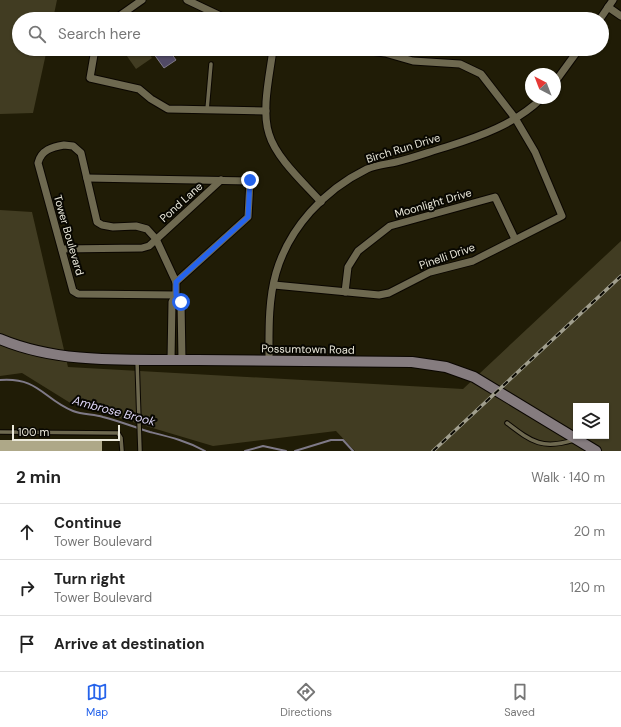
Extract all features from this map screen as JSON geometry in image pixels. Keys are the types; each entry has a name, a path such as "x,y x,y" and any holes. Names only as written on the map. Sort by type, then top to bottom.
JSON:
{"main road":[{"name":"Possumtown Road","path":"0,340 35,351 62,356 137,360 412,362 446,367 474,377 490,385 575,440 596,451"}],"street":[{"path":"125,12 142,0"},
{"path":"187,0 212,12"},
{"path":"604,12 613,0"},
{"path":"608,6 621,16"},
{"path":"94,56 90,78 139,89 151,99 168,109 266,111"},
{"path":"272,56 266,111 269,134 278,152 321,202"},
{"path":"396,56 413,61 460,64 481,74 515,118"},
{"path":"561,74 574,56"},
{"name":"Birch Run Drive","path":"269,360 269,318 276,275 285,246 310,212 349,179 368,169 471,139 504,126 535,104"},
{"name":"Pinelli Drive","path":"274,285 379,295 389,293 430,272 472,261 562,216 535,152 515,118"},
{"name":"Tower Boulevard","path":"171,360 172,302 176,295 176,282 156,239 147,229 136,226 113,227 102,225 97,222 81,153 73,146 56,146 40,155 38,163 73,290 78,294 176,295"},
{"path":"87,178 250,180 248,217 176,282"},
{"name":"Pond Lane","path":"62,249 142,248 149,246 221,180"},
{"name":"Moonlight Drive","path":"345,292 348,266 358,251 390,226 496,197 515,239"},
{"name":"Tower Boulevard","path":"176,295 181,302 182,360"}],"lane":[{"path":"207,110 211,64"},
{"path":"137,360 140,451"},
{"path":"507,423 530,440 546,445 557,445 575,440"},
{"path":"0,432 118,433 121,438 122,451"}],"shaded area":[{"path":"0,0 57,0 54,12 12,12 12,56 45,56 33,113 0,114"},
{"path":"127,56 151,56 152,58 136,69"},
{"path":"155,56 173,56 176,60 164,68"},
{"path":"0,210 32,212 68,367 463,389 621,241 621,451 355,451 336,431 213,446 72,404 22,373 0,376"}],"building":[{"path":"0,440 102,440 102,451 0,451"}],"waterway":[{"name":"Ambrose Brook","path":"0,380 24,382 32,385 54,401 73,411 115,420 178,440 205,451"},
{"name":"Ambrose Brook","path":"295,451 331,440 343,440 353,451"},
{"name":"Ambrose Brook","path":"245,451 263,446 286,451"}],"railway":[{"path":"433,451 621,276"}],"route":[{"path":"181,302 176,295 176,282 248,217 250,180"}]}
